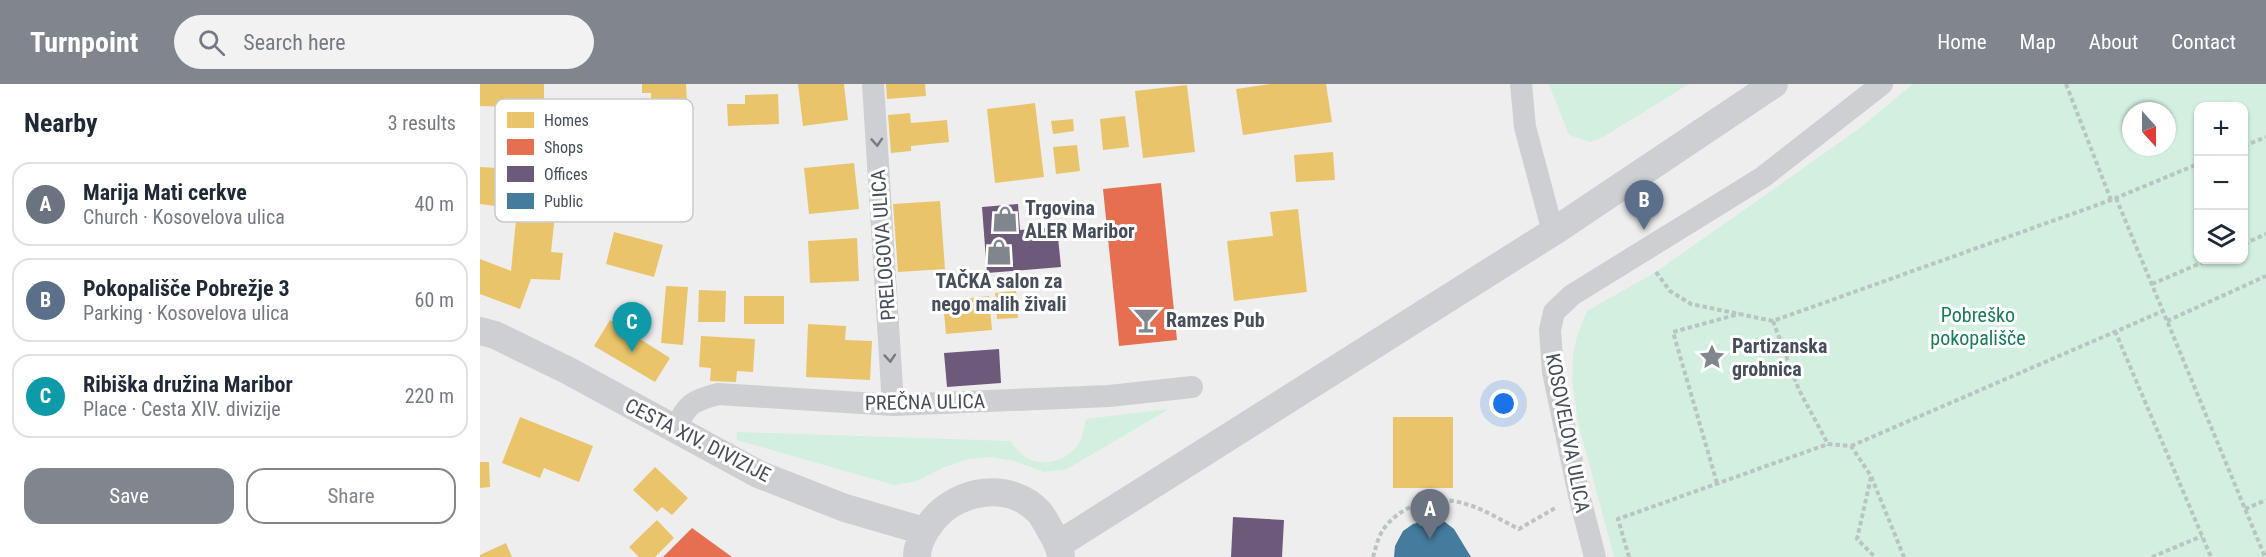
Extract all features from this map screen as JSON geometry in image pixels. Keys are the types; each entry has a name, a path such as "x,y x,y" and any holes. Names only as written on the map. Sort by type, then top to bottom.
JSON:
{"street":[{"name":"PRELOGOVA ULICA","path":"873,84 893,405"},
{"path":"1521,84 1526,127 1553,232"},
{"path":"1060,551 1553,232 1774,84"},
{"name":"KOSOVELOVA ULICA","path":"1595,557 1579,495 1553,372 1550,330 1554,312 1572,295 1763,177 1882,84"},
{"name":"CESTA XIV. DIVIZIJE","path":"480,331 495,335 557,365 758,474 845,508 921,544 942,508 963,496 992,492 1017,497 1039,512 1060,551"},
{"name":"PREČNA ULICA","path":"675,430 687,406 701,398 718,394 893,405 1109,396 1192,387"}],"path":[{"path":"2066,84 2265,557"},
{"path":"2248,144 2266,137"},
{"path":"1656,272 1670,291 1691,304 1773,321 2114,199 2194,166"},
{"path":"2248,242 2266,234"},
{"path":"2152,284 2199,264"},
{"path":"2167,321 2266,276"},
{"path":"1629,557 1618,519 1828,444 1851,446 2163,311"},
{"path":"1717,484 1673,332 1740,314"},
{"path":"1773,321 1799,390 1828,444"},
{"path":"2115,331 2211,557"},
{"path":"1851,446 1871,476 1904,557"},
{"path":"1871,476 1857,539 1875,557"},
{"path":"1373,557 1385,527 1410,507 1428,500 1450,500 1469,505 1518,529 1579,495"},
{"path":"2245,509 2266,500"},
{"path":"2152,557 2202,536"}],"green space":[{"path":"1549,84 1689,84 1603,137 1590,142 1569,135"},
{"name":"Pobreško pokopališče","path":"1913,84 2266,84 2266,557 1614,557 1578,422 1572,378 1573,356 1577,336 1587,311 1656,272 1860,128"},
{"path":"1169,409 1067,469 1044,472 1014,461 992,457 968,459 917,481 894,485 737,440 737,432 1010,441 1027,458 1047,462 1061,459 1073,451 1081,440 1086,419"}],"building: Homes":[{"path":"480,84 544,84 544,99 495,99 495,106 480,106"},
{"path":"642,84 686,84 687,99 651,99 651,93 642,93"},
{"path":"798,84 844,84 848,120 803,126"},
{"path":"886,84 925,84 926,96 887,99"},
{"path":"1270,84 1326,84 1332,122 1243,135 1236,89"},
{"path":"1187,85 1195,152 1143,158 1135,91"},
{"path":"778,94 779,124 728,126 727,104 745,104 745,95"},
{"path":"1035,103 1044,177 995,183 987,109"},
{"path":"910,113 911,123 947,120 949,142 911,146 911,151 891,153 888,115"},
{"path":"1125,116 1129,147 1103,150 1100,119"},
{"path":"1073,119 1074,131 1053,134 1051,121"},
{"path":"1077,145 1080,171 1056,174 1053,147"},
{"path":"1333,152 1335,180 1296,182 1294,155"},
{"path":"854,163 859,209 809,214 804,168"},
{"path":"480,167 495,168 495,206 480,204"},
{"path":"940,201 945,269 898,272 893,204"},
{"path":"1298,209 1307,292 1234,301 1227,241 1273,236 1270,212"},
{"path":"516,222 554,222 551,252 563,253 560,280 531,279 520,309 480,294 480,259 511,271"},
{"path":"614,232 663,245 654,277 606,264"},
{"path":"857,238 859,281 810,283 808,241"},
{"path":"666,286 688,287 683,345 661,343"},
{"path":"699,290 726,291 725,322 698,322"},
{"path":"1016,291 1018,318 997,319 995,293"},
{"path":"744,296 784,296 784,324 744,324"},
{"path":"989,296 992,330 946,334 943,301"},
{"path":"610,320 670,358 655,382 594,346"},
{"path":"808,324 846,326 845,340 872,341 870,380 806,377"},
{"path":"701,336 755,339 753,372 737,371 736,382 710,381 711,368 699,367"},
{"path":"520,417 593,446 579,482 544,468 540,478 502,463"},
{"path":"1393,417 1453,417 1453,488 1393,488"},
{"path":"480,462 489,462 490,487 480,488"},
{"path":"655,467 688,498 672,515 662,507 657,512 633,490"},
{"path":"657,520 674,538 655,557 639,557 629,547"},
{"path":"506,543 512,557 480,557 480,555"}],"building: Shops":[{"path":"1161,183 1177,340 1119,346 1103,189"},
{"path":"692,528 732,557 663,557"}],"building: Offices":[{"path":"1018,204 1020,230 1057,227 1061,267 987,273 982,207"},
{"path":"999,349 1001,383 947,387 944,353"},
{"path":"1233,517 1284,520 1282,557 1231,557"}],"building: Public":[{"path":"1427,520 1445,522 1454,529 1471,557 1394,557 1395,546 1403,531 1413,524"}],"place":[{"name":"Trgovina ALER Maribor","path":"1005,219"},
{"name":"Pokopališče Pobrežje 3","path":"1644,230"},
{"name":"TAČKA salon za nego malih živali","path":"999,252"},
{"name":"Ramzes Pub","path":"1146,320"},
{"name":"Ribiška družina Maribor","path":"632,352"},
{"name":"Partizanska grobnica","path":"1712,357"},
{"name":"Marija Mati cerkve","path":"1430,539"}]}
